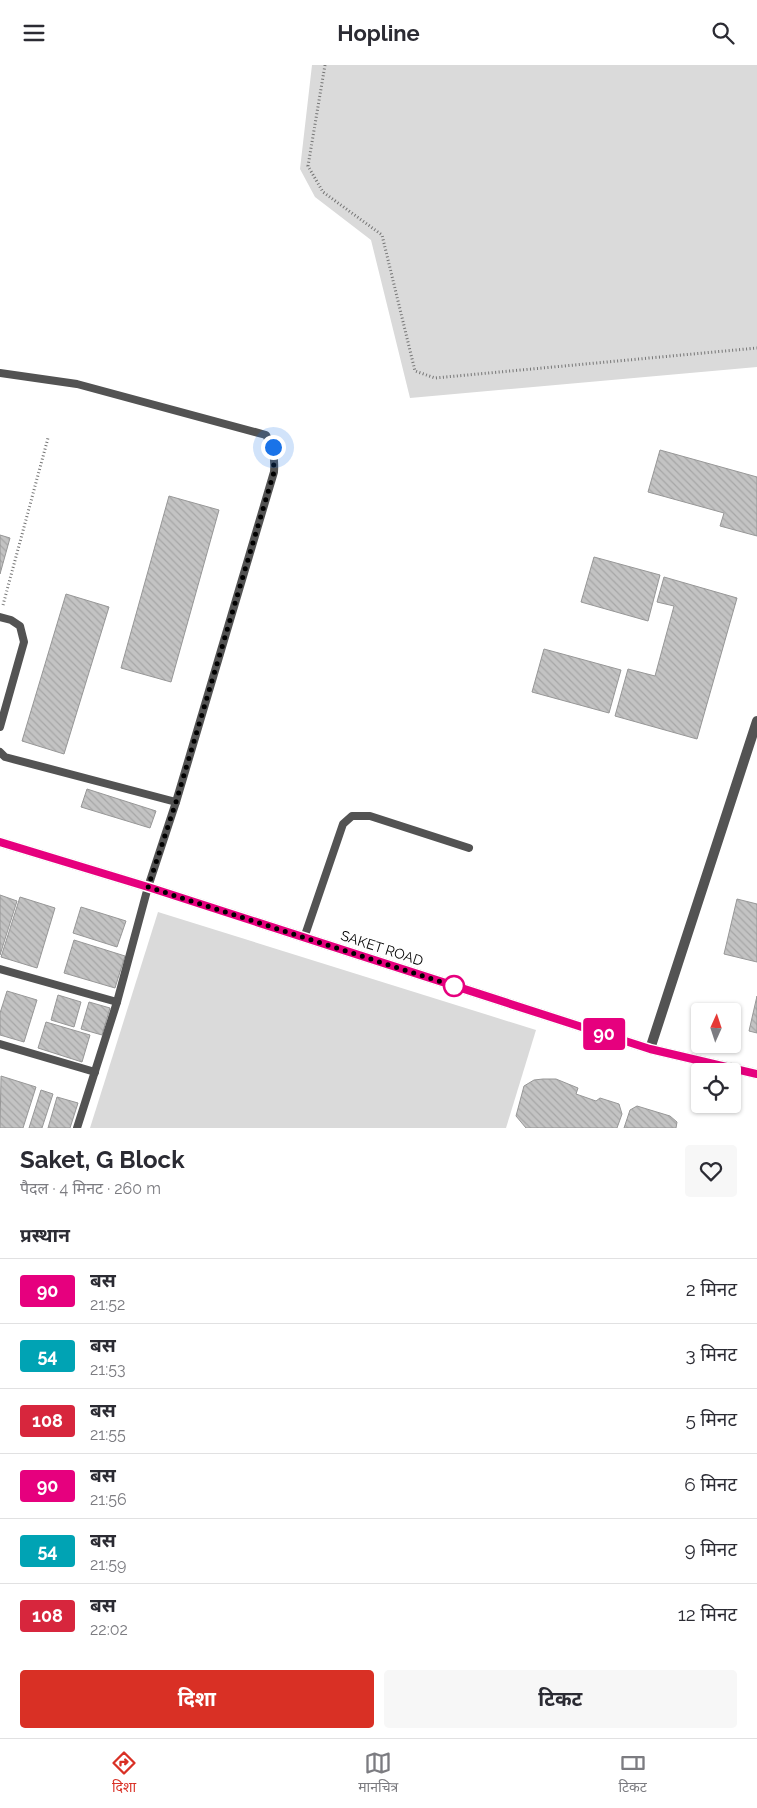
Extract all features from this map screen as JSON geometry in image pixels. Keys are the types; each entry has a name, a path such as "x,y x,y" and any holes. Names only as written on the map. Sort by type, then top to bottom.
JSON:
{"street":[{"path":"650,1049 753,745 757,721"},
{"name":"SAKET ROAD","path":"0,842 148,887 650,1049 757,1074"}],"lane":[{"path":"0,373 77,385 266,435 273,447 274,472 176,802 148,887 117,1002 77,1128"},
{"path":"0,617 11,620 20,626 24,642 0,727"},
{"path":"0,752 5,757 176,802"},
{"path":"304,938 343,824 352,816 370,816 469,848"},
{"path":"0,969 117,1002"},
{"path":"0,1043 95,1072"}],"path":[{"path":"325,65 308,166 323,192 382,235 416,371 435,378 757,348"},
{"path":"2,606 48,438"}],"shaded area":[{"path":"312,65 757,65 757,367 410,398 371,240 315,197 300,169"},
{"path":"158,912 536,1030 506,1128 90,1128"}],"building":[{"path":"660,450 757,477 757,536 720,526 724,513 648,492"},
{"path":"169,496 219,510 171,682 121,668"},
{"path":"0,535 10,538 0,574"},
{"path":"594,557 660,575 648,621 581,602"},
{"path":"664,577 737,598 697,739 615,716 628,669 655,676 674,606 657,602"},
{"path":"66,594 109,607 64,754 22,741"},
{"path":"544,649 621,670 609,713 532,692"},
{"path":"87,789 156,811 150,828 81,807"},
{"path":"0,895 17,901 0,955"},
{"path":"20,897 55,908 37,968 1,957"},
{"path":"737,899 757,904 757,962 724,954"},
{"path":"81,907 126,921 117,947 73,933"},
{"path":"74,940 125,956 115,988 64,973"},
{"path":"7,991 37,1000 24,1042 0,1035 0,1013"},
{"path":"58,995 81,1002 74,1027 51,1020"},
{"path":"757,996 757,1033 749,1031"},
{"path":"89,1002 110,1008 102,1035 81,1029"},
{"path":"46,1022 90,1035 82,1062 38,1048"},
{"path":"1,1076 36,1087 23,1128 0,1128"},
{"path":"556,1079 578,1088 576,1094 596,1101 600,1098 619,1104 622,1114 617,1128 526,1128 516,1116 524,1086 534,1080"},
{"path":"41,1090 53,1094 42,1128 29,1128"},
{"path":"57,1097 78,1103 70,1128 48,1128"},
{"path":"637,1106 670,1116 677,1122 676,1128 624,1128 630,1110"}],"bus line":[{"name":"90","path":"0,842 148,887 650,1049 757,1074"}],"route":[{"path":"273,447 274,472 176,802 148,887 454,986"}]}
